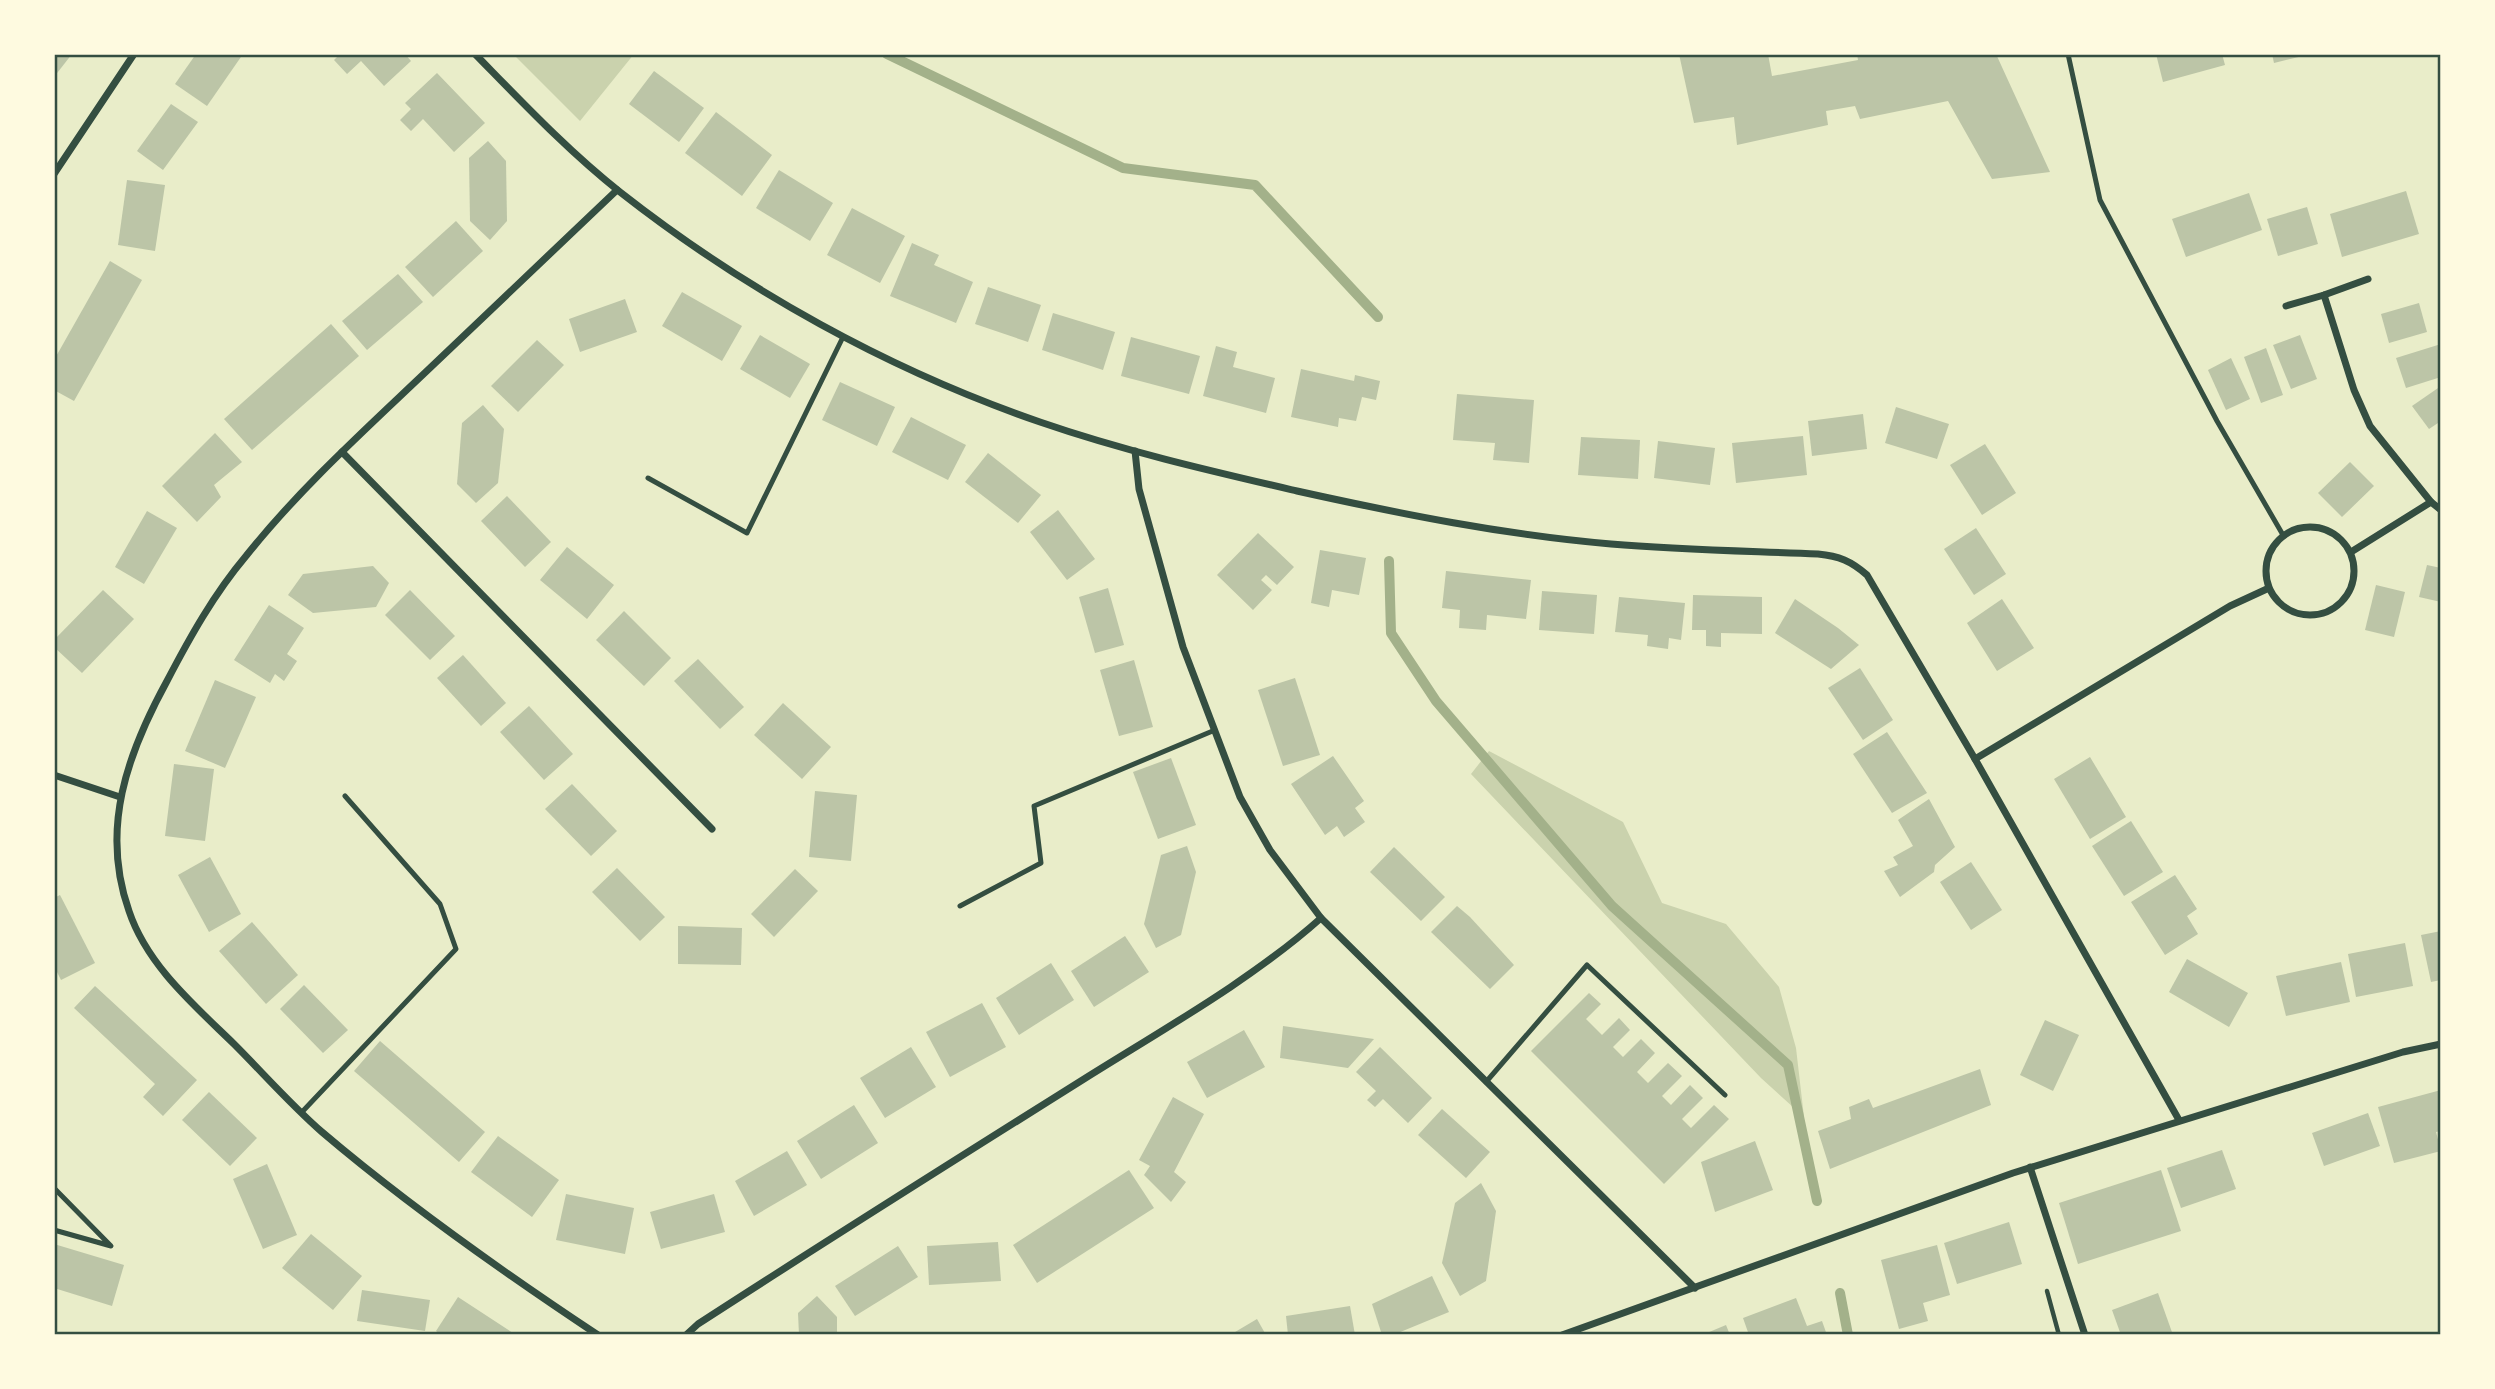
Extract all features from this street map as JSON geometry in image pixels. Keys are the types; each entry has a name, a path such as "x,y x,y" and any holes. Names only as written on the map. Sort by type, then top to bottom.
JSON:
{"street":[{"path":"54,174 134,54"},
{"path":"475,54 541,121 617,190 680,237 763,292 843,337 963,392 1039,422 1135,452 1406,515 1612,544 1837,556 1854,563 1867,575 1975,759 2179,1120"},
{"path":"598,1335 516,1281 406,1201 318,1129 185,996 145,947 129,912 119,871 116,824 120,797 132,755 153,705 190,638 244,558 294,500 617,190"},
{"path":"2286,306 2368,279"},
{"path":"2324,295 2354,390 2370,426 2431,502 2441,510"},
{"path":"1135,452 1139,489 1183,647 1240,797 1264,839 1321,918 1695,1288"},
{"path":"342,453 712,829"},
{"path":"2351,552 2431,502"},
{"path":"2321,527 2344,541 2355,566 2351,586 2340,604 2328,612 2315,615 2287,609 2277,600 2269,588 2265,574 2267,559 2273,546 2283,535 2295,529 2321,527"},
{"path":"1975,759 2230,606 2269,588"},
{"path":"54,775 120,797"},
{"path":"687,1335 698,1324 806,1254 1194,1010 1295,942 1321,918"},
{"path":"1562,1335 2029,1167 2403,1052 2441,1044"},
{"path":"2029,1167 2085,1335"}],"lane":[{"path":"2068,54 2100,200 2217,421 2283,535"},
{"path":"648,478 747,533 843,337"},
{"path":"960,906 1041,863 1034,806 1215,730"},
{"path":"302,1112 456,949 440,904 345,796"},
{"path":"1486,1082 1587,965 1725,1095"},
{"path":"54,1188 111,1246 54,1230"}],"green space":[{"path":"513,54 634,54 580,121"},
{"path":"1489,751 1623,822 1662,903 1726,924 1779,987 1796,1048 1804,1117 1761,1078 1471,774"}],"building":[{"path":"54,54 72,54 54,77"},
{"path":"196,54 243,54 207,106 175,84"},
{"path":"340,54 405,54 411,61 384,86 361,61 347,74 334,60"},
{"path":"1679,54 1768,54 1772,76 1858,60 1857,54 1996,54 2050,172 1992,179 1948,101 1860,119 1855,106 1826,111 1828,125 1737,145 1734,117 1694,123"},
{"path":"2156,54 2222,54 2225,65 2163,82"},
{"path":"2272,54 2307,54 2307,55 2274,63"},
{"path":"654,71 704,108 679,142 629,104"},
{"path":"437,73 485,123 454,152 423,119 411,131 400,120 411,109 405,103"},
{"path":"171,104 198,122 163,170 137,151"},
{"path":"716,112 772,155 742,196 685,153"},
{"path":"488,141 506,161 507,221 490,240 470,221 469,158"},
{"path":"779,170 833,203 810,241 756,208"},
{"path":"127,180 165,185 155,251 118,245"},
{"path":"2406,191 2419,234 2342,257 2330,214"},
{"path":"2249,193 2262,230 2186,257 2172,219"},
{"path":"2307,207 2318,244 2278,256 2267,219"},
{"path":"852,208 905,236 880,283 827,255"},
{"path":"456,221 483,251 433,297 405,267"},
{"path":"912,243 939,255 934,265 973,282 956,323 890,296"},
{"path":"110,261 142,280 74,401 54,390 54,360"},
{"path":"398,274 423,302 367,350 342,321"},
{"path":"988,287 1041,305 1028,342 975,324"},
{"path":"682,292 742,326 722,361 662,326"},
{"path":"625,299 637,332 580,352 569,319"},
{"path":"2419,303 2427,332 2389,343 2381,314"},
{"path":"1053,313 1115,332 1103,370 1042,350"},
{"path":"331,324 359,356 252,450 224,419"},
{"path":"760,335 810,364 790,398 740,369"},
{"path":"2300,335 2317,379 2291,389 2273,345"},
{"path":"1131,337 1200,356 1189,394 1121,376"},
{"path":"537,340 564,365 518,412 491,386"},
{"path":"2441,344 2441,377 2406,388 2396,358"},
{"path":"1216,346 1237,352 1233,367 1275,378 1266,413 1203,396"},
{"path":"2266,348 2283,395 2261,403 2244,357"},
{"path":"2231,358 2250,399 2226,410 2208,370"},
{"path":"1301,369 1354,381 1355,375 1380,381 1376,400 1362,397 1356,421 1339,418 1338,427 1291,417"},
{"path":"840,382 895,407 877,446 822,420"},
{"path":"2441,386 2441,421 2429,429 2412,406"},
{"path":"1457,394 1534,400 1529,463 1493,460 1495,443 1453,440"},
{"path":"483,405 504,429 498,483 476,503 457,484 462,423"},
{"path":"1896,407 1949,424 1937,459 1885,443"},
{"path":"1863,414 1867,449 1812,456 1808,421"},
{"path":"911,417 966,445 948,480 892,452"},
{"path":"215,433 242,462 214,485 221,497 197,522 162,486"},
{"path":"1803,436 1807,475 1736,483 1732,443"},
{"path":"1581,437 1640,440 1638,479 1578,475"},
{"path":"1658,441 1715,448 1710,485 1654,478"},
{"path":"1985,444 2016,493 1982,515 1950,465"},
{"path":"988,453 1041,495 1018,523 965,482"},
{"path":"2350,462 2374,486 2342,517 2318,493"},
{"path":"507,496 551,542 525,567 481,521"},
{"path":"1058,510 1095,559 1067,580 1030,532"},
{"path":"147,511 177,528 144,584 115,567"},
{"path":"1976,528 2006,574 1974,595 1944,549"},
{"path":"1258,533 1294,567 1277,585 1266,575 1261,580 1272,590 1253,610 1217,575"},
{"path":"567,547 614,585 587,619 540,580"},
{"path":"1320,550 1366,558 1359,595 1332,590 1329,607 1311,603"},
{"path":"2427,565 2441,568 2441,602 2419,597"},
{"path":"373,566 389,583 376,607 313,613 288,595 303,574"},
{"path":"1446,571 1531,580 1526,619 1487,615 1486,630 1459,628 1460,610 1442,608"},
{"path":"2376,585 2405,592 2394,637 2365,630"},
{"path":"1108,588 1124,645 1095,653 1079,597"},
{"path":"103,590 134,619 82,673 54,647 54,640"},
{"path":"410,590 455,636 430,660 385,615"},
{"path":"1542,591 1597,595 1594,634 1539,630"},
{"path":"1693,595 1762,597 1762,634 1721,633 1721,647 1706,646 1706,630 1692,630"},
{"path":"1619,597 1685,603 1681,640 1669,638 1668,649 1647,646 1648,635 1615,632"},
{"path":"1795,599 1859,645 1831,669 1775,633"},
{"path":"2002,599 2034,648 1997,671 1967,623"},
{"path":"269,605 304,628 287,654 297,661 284,681 275,674 270,683 234,660"},
{"path":"624,611 671,658 644,686 596,640"},
{"path":"463,655 506,703 481,726 437,678"},
{"path":"698,659 744,707 720,729 674,681"},
{"path":"1134,660 1153,727 1119,736 1100,670"},
{"path":"1860,668 1893,720 1863,740 1828,688"},
{"path":"1295,678 1320,755 1283,766 1258,690"},
{"path":"215,680 256,697 225,768 185,751"},
{"path":"783,703 831,747 802,779 754,735"},
{"path":"529,706 573,754 544,780 500,732"},
{"path":"1887,732 1927,793 1892,813 1853,754"},
{"path":"1333,756 1364,801 1355,808 1365,822 1344,837 1337,826 1325,835 1291,784"},
{"path":"2090,757 2126,817 2090,839 2054,779"},
{"path":"1171,758 1196,825 1158,839 1133,772"},
{"path":"174,764 214,769 205,841 165,836"},
{"path":"572,784 617,831 591,856 545,809"},
{"path":"815,791 857,795 851,861 809,857"},
{"path":"1929,799 1955,847 1935,865 1934,872 1900,897 1884,871 1898,865 1893,857 1913,846 1898,820"},
{"path":"2131,821 2163,872 2124,896 2092,846"},
{"path":"1187,846 1196,872 1181,935 1156,948 1144,924 1161,855"},
{"path":"1394,847 1445,897 1421,921 1370,872"},
{"path":"210,857 241,914 209,932 178,875"},
{"path":"1971,862 2002,910 1971,930 1940,882"},
{"path":"617,868 665,917 640,941 592,892"},
{"path":"795,869 818,891 774,937 751,914"},
{"path":"2175,875 2197,909 2187,916 2198,934 2165,955 2131,902"},
{"path":"60,895 95,963 61,980 54,966 54,898"},
{"path":"1457,906 1514,965 1490,989 1431,932"},
{"path":"252,922 298,975 266,1004 219,951"},
{"path":"678,926 742,928 741,965 678,964"},
{"path":"2441,931 2441,980 2431,982 2421,935"},
{"path":"1125,936 1149,972 1094,1007 1071,971"},
{"path":"2405,943 2413,986 2356,997 2348,954"},
{"path":"2187,959 2248,993 2229,1027 2169,992"},
{"path":"2341,962 2350,1002 2286,1016 2276,976"},
{"path":"1051,963 1074,1000 1019,1035 996,998"},
{"path":"304,985 348,1030 323,1053 280,1009"},
{"path":"95,986 197,1080 163,1116 143,1097 155,1084 74,1008"},
{"path":"1589,993 1601,1004 1586,1019 1602,1035 1619,1018 1630,1030 1613,1047 1623,1057 1641,1039 1655,1053 1637,1072 1648,1083 1668,1063 1682,1076 1662,1096 1671,1105 1690,1085 1703,1098 1682,1119 1691,1128 1714,1105 1729,1119 1664,1184 1531,1051"},
{"path":"982,1003 1006,1047 950,1077 926,1032"},
{"path":"2045,1020 2079,1035 2053,1091 2020,1075"},
{"path":"1283,1026 1374,1039 1348,1068 1280,1058"},
{"path":"1244,1030 1265,1067 1207,1098 1187,1062"},
{"path":"380,1041 485,1132 459,1162 354,1071"},
{"path":"911,1047 936,1087 885,1118 860,1078"},
{"path":"1380,1047 1432,1098 1408,1123 1383,1099 1375,1107 1367,1100 1376,1091 1356,1072"},
{"path":"1980,1069 1991,1105 1830,1169 1818,1131 1851,1119 1849,1107 1869,1099 1873,1108"},
{"path":"2441,1090 2441,1131 2436,1132 2441,1151 2394,1163 2378,1107"},
{"path":"209,1092 257,1138 230,1166 182,1120"},
{"path":"1173,1097 1204,1114 1174,1172 1186,1182 1171,1202 1144,1175 1150,1166 1139,1160"},
{"path":"854,1105 878,1143 821,1179 797,1141"},
{"path":"1442,1109 1490,1152 1466,1178 1418,1135"},
{"path":"2368,1113 2380,1146 2324,1166 2312,1133"},
{"path":"498,1136 559,1180 532,1217 471,1172"},
{"path":"1755,1141 1773,1190 1715,1212 1701,1162"},
{"path":"2222,1150 2236,1189 2181,1208 2167,1168"},
{"path":"787,1151 807,1185 754,1216 735,1181"},
{"path":"267,1164 297,1235 263,1249 233,1179"},
{"path":"1129,1170 1154,1208 1037,1283 1013,1245"},
{"path":"2161,1170 2181,1231 2078,1264 2059,1203"},
{"path":"1481,1183 1496,1211 1486,1281 1460,1296 1442,1263 1455,1203"},
{"path":"566,1194 634,1208 625,1254 556,1240"},
{"path":"714,1194 725,1232 661,1249 650,1212"},
{"path":"2009,1222 2022,1264 1957,1284 1944,1243"},
{"path":"311,1234 362,1276 333,1310 282,1268"},
{"path":"998,1242 1001,1281 929,1285 927,1246"},
{"path":"54,1244 124,1265 112,1306 54,1288"},
{"path":"1937,1245 1950,1295 1923,1303 1928,1321 1899,1329 1881,1260"},
{"path":"898,1246 918,1277 855,1316 835,1286"},
{"path":"1432,1276 1449,1312 1393,1335 1382,1335 1372,1304"},
{"path":"362,1290 430,1300 425,1331 357,1321"},
{"path":"2158,1293 2173,1335 2121,1335 2112,1310"},
{"path":"817,1296 837,1317 837,1335 799,1335 798,1313"},
{"path":"458,1297 516,1335 441,1335 436,1331"},
{"path":"1796,1298 1807,1326 1822,1321 1827,1335 1749,1335 1743,1318"},
{"path":"1350,1306 1355,1335 1288,1335 1286,1316"},
{"path":"1257,1319 1266,1335 1230,1335"},
{"path":"1726,1325 1730,1335 1702,1335"}],"waterway":[{"path":"887,54 1123,168 1255,185 1378,317"},
{"path":"1389,561 1391,633 1436,701 1612,906 1788,1065 1817,1201"},
{"path":"1840,1293 1848,1335"}]}
